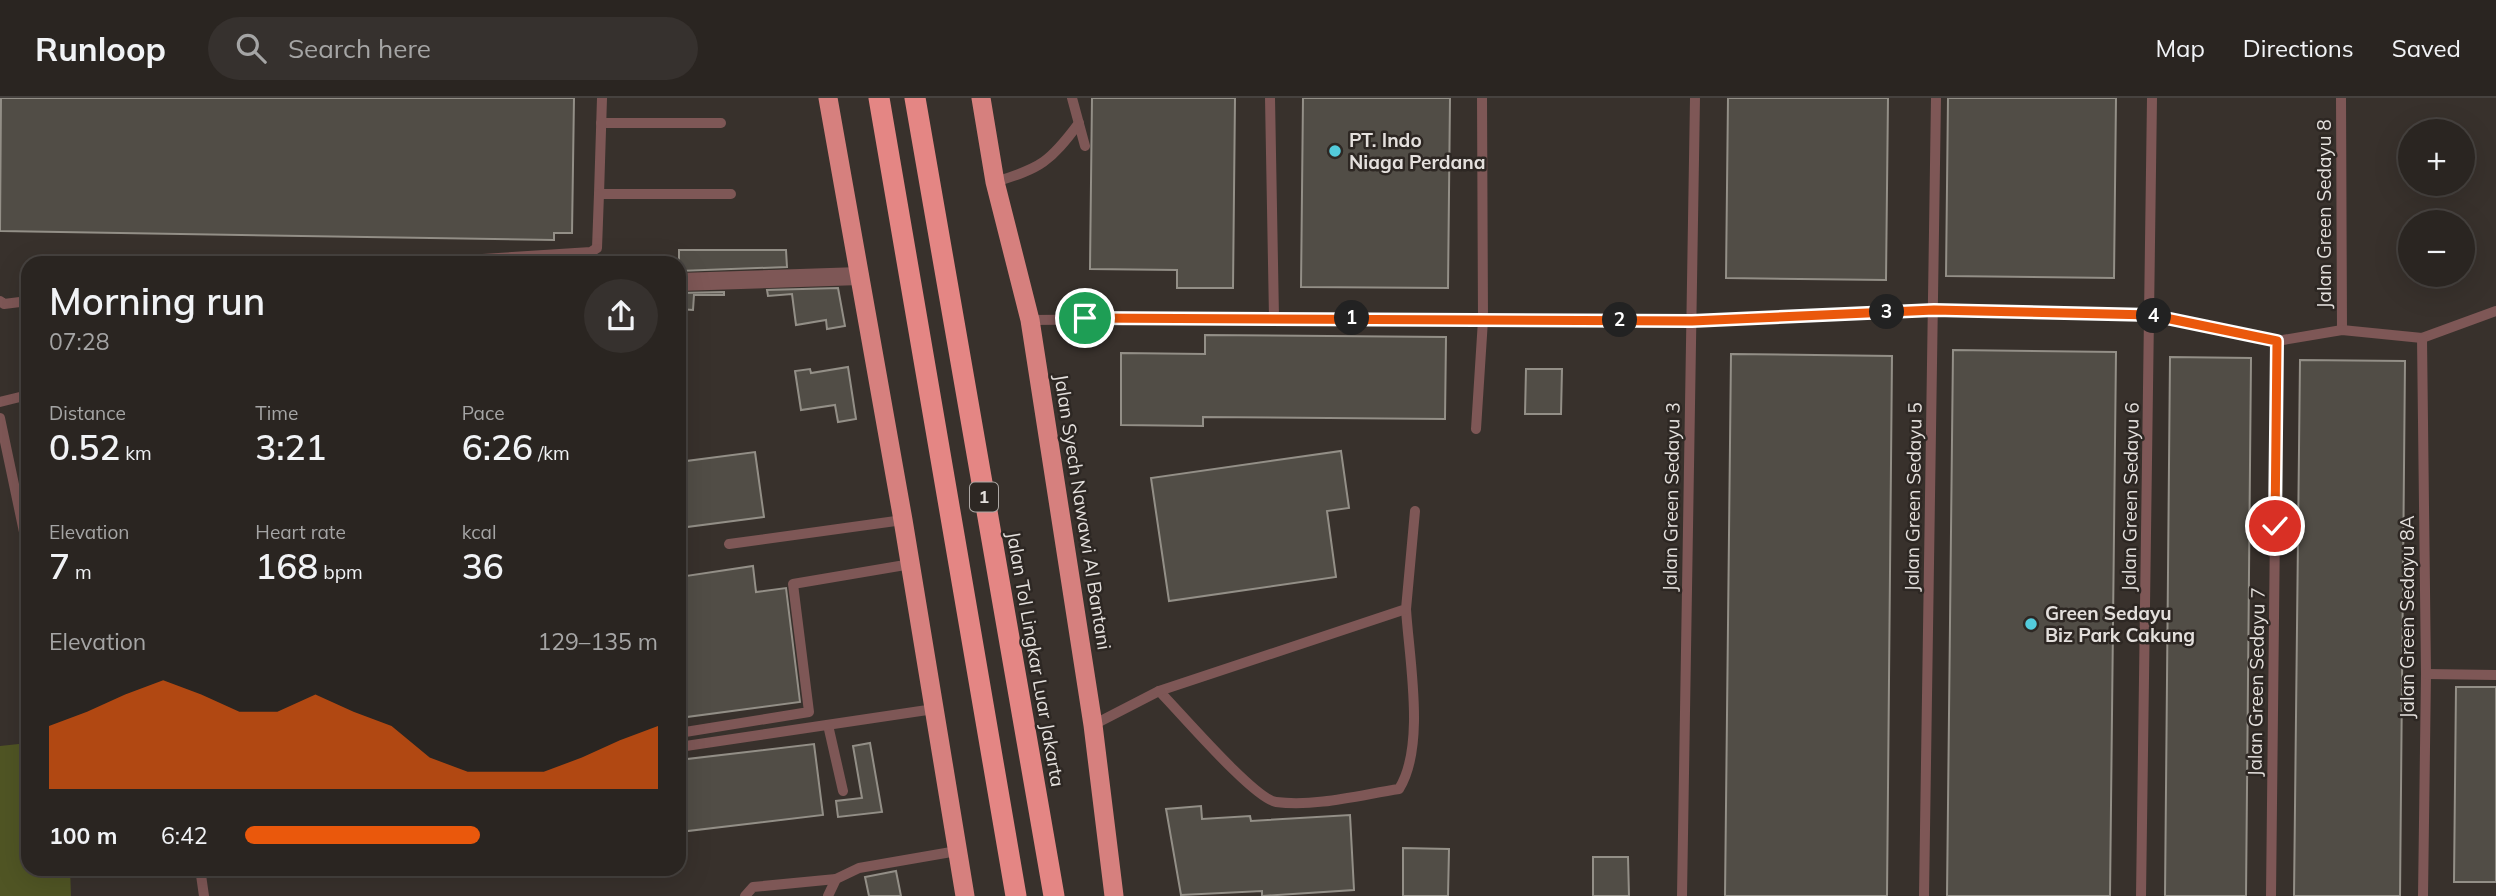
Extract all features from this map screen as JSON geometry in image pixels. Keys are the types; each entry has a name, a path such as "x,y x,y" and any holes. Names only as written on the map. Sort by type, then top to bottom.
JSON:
{"highway":[{"path":"828,98 911,564 965,896"},
{"name":"1","path":"879,98 1016,896"},
{"name":"Jalan Tol Lingkar Luar Jakarta","path":"915,98 1054,896"},
{"name":"Jalan Syech Nawawi Al Bantani","path":"981,98 995,182 1030,320 1093,725 1114,896"}],"street":[{"path":"686,282 860,276"}],"lane":[{"path":"529,256 591,252 597,248 602,98"},
{"path":"1072,98 1085,146"},
{"path":"1270,98 1274,318"},
{"path":"1476,429 1483,320 1482,98"},
{"name":"Jalan Green Sedayu 3","path":"1682,896 1695,98"},
{"name":"Jalan Green Sedayu 5","path":"1924,896 1937,98"},
{"name":"Jalan Green Sedayu 6","path":"2141,896 2152,98"},
{"name":"Jalan Green Sedayu 8","path":"2341,98 2342,330"},
{"path":"601,122 720,122"},
{"path":"995,182 1032,170 1056,154 1079,122"},
{"path":"599,194 731,194"},
{"path":"0,301 4,304 21,302"},
{"path":"1030,320 1274,318 1692,321 1934,310 2151,315 2277,341 2342,330 2422,338 2496,312"},
{"name":"Jalan Green Sedayu 8A","path":"2422,338 2426,674 2423,896"},
{"name":"Jalan Green Sedayu 7","path":"2271,896 2277,341"},
{"path":"0,402 21,397"},
{"path":"0,418 21,518"},
{"path":"1159,691 1241,777 1273,802 1317,801 1399,789 1412,762 1412,694 1406,609 1415,511"},
{"path":"729,544 903,520"},
{"path":"686,732 809,712 793,584 911,564"},
{"path":"1093,725 1159,691 1406,609"},
{"path":"2426,674 2496,675"},
{"path":"686,746 934,709"},
{"path":"828,725 843,791"},
{"path":"745,896 753,887 836,879 868,866 957,851"},
{"path":"202,876 204,896"},
{"path":"828,896 836,879"}],"green space":[{"path":"21,744 21,876 70,876 71,896 0,896 0,746"}],"building":[{"path":"1,98 574,98 572,233 554,233 554,240 0,231"},
{"path":"1092,98 1235,98 1233,288 1177,288 1177,270 1090,269"},
{"path":"1303,98 1450,98 1448,288 1301,287"},
{"path":"1728,98 1888,98 1886,280 1726,278"},
{"path":"1948,98 2116,98 2114,278 1946,276"},
{"path":"679,250 786,250 787,267 686,271 686,256 679,256"},
{"path":"838,288 845,326 827,329 826,320 796,325 792,294 768,296 767,290"},
{"path":"724,292 724,295 694,295 693,310 686,310 686,293"},
{"path":"1205,335 1446,337 1445,419 1203,417 1203,426 1121,425 1121,353 1205,354"},
{"name":"Green Sedayu Biz Park Cakung","path":"1953,350 2116,352 2110,896 1947,896"},
{"path":"1731,354 1892,356 1887,896 1725,896"},
{"name":"Green Sedayu Biz Park Cakung","path":"2170,357 2251,358 2246,896 2165,896"},
{"path":"2300,360 2405,361 2400,896 2294,896"},
{"path":"848,367 856,419 838,422 835,405 801,410 795,371 810,369 811,373"},
{"path":"1526,369 1562,369 1561,414 1525,414"},
{"path":"1341,451 1349,508 1327,511 1336,577 1169,601 1151,478"},
{"path":"755,452 764,517 686,527 686,461"},
{"path":"753,566 756,592 786,588 800,702 686,717 686,576"},
{"path":"2456,687 2496,687 2496,882 2454,882"},
{"path":"870,743 882,812 838,817 836,801 862,798 853,746"},
{"path":"814,744 823,815 686,831 686,759"},
{"path":"1201,806 1202,819 1250,816 1251,821 1350,815 1354,890 1262,896 1262,891 1181,895 1166,809"},
{"path":"1403,848 1449,849 1448,896 1403,896"},
{"path":"1593,857 1628,857 1629,896 1593,896"},
{"path":"896,871 901,896 869,896 865,877"}],"place":[{"name":"PT. Indo Niaga Perdana","path":"1335,151"},
{"name":"Green Sedayu Biz Park Cakung","path":"2031,624"}],"route":[{"path":"1085,318 1692,321 1934,310 2151,315 2277,341 2275,526"}]}
